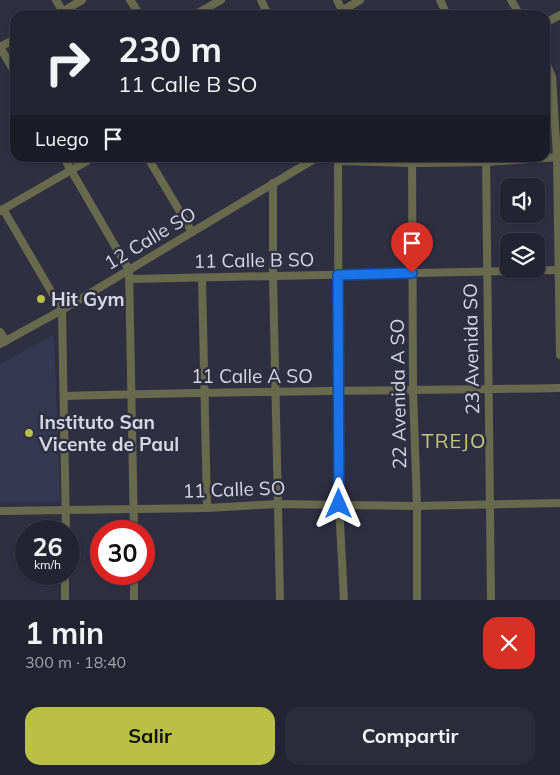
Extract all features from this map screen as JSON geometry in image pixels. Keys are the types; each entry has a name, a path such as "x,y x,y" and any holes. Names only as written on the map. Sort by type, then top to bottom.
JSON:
{"street":[{"path":"68,10 82,0"},
{"path":"203,10 221,0"},
{"path":"346,10 360,0"},
{"path":"0,47 10,64"},
{"path":"550,72 552,77 558,157 560,355"},
{"path":"66,162 130,270 134,520"},
{"path":"66,520 62,310 2,210 85,162"},
{"path":"150,162 192,232"},
{"name":"12 Calle SO","path":"3,343 130,270 273,183 302,162"},
{"path":"338,162 339,504 344,600"},
{"name":"22 Avenida A SO","path":"412,162 413,390 417,506 417,600"},
{"name":"23 Avenida SO","path":"486,162 491,600"},
{"path":"273,183 273,276 280,600"},
{"name":"11 Calle B SO","path":"130,279 559,270"},
{"path":"202,278 207,508"},
{"path":"0,332 3,343"},
{"name":"11 Calle A SO","path":"64,396 203,392 340,392 560,388"},
{"name":"11 Calle SO","path":"0,511 207,508 277,504 417,506 560,502"},
{"path":"65,600 66,585"},
{"path":"134,585 134,600"}],"shaded area":[{"name":"Instituto San Vicente de Paul","path":"54,335 60,502 0,502 0,364"}],"place":[{"name":"Hit Gym","path":"41,299"},
{"name":"Instituto San Vicente de Paul","path":"29,433"}],"district":[{"name":"TREJO","path":"454,441"}],"route":[{"path":"339,504 338,275 412,273"}]}
